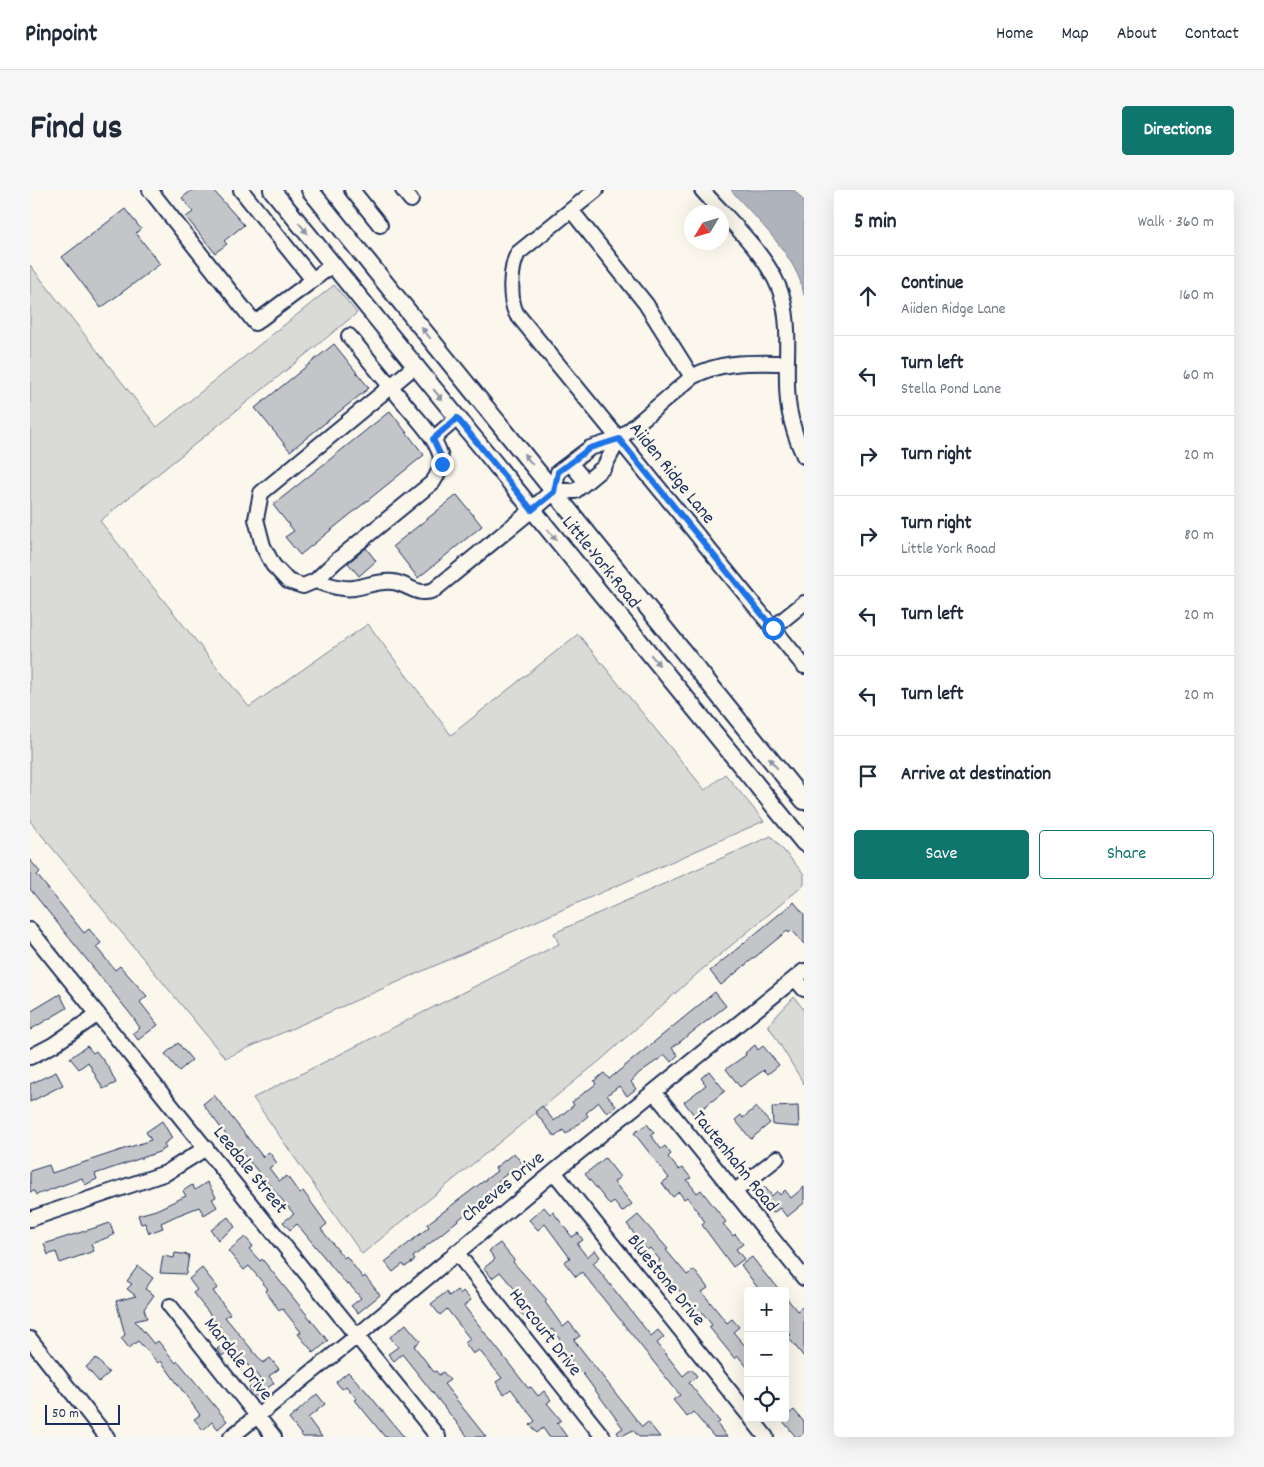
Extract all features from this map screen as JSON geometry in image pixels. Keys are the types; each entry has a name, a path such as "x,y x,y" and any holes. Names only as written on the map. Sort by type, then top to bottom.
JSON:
{"main road":[{"name":"Little York Road","path":"272,190 804,844"},
{"name":"Little York Road","path":"310,190 804,801"},
{"path":"532,510 554,492"}],"street":[{"path":"150,190 255,323 333,264"},
{"path":"241,190 313,280"},
{"path":"352,190 380,225"},
{"path":"596,190 571,210 646,304 692,377"},
{"path":"702,190 771,272 782,298 787,323 789,408 794,434 804,456"},
{"name":"Aiiden Ridge Lane","path":"571,210 518,253 514,261 512,304 516,313 804,666"},
{"path":"349,336 390,386 433,439 440,454 442,464 433,482 336,561 315,581 303,586 288,581 273,565 263,546 256,519 260,493 390,386 415,366"},
{"path":"619,439 590,448 558,472 554,492 575,491 604,467 619,439 692,377 719,365 787,362"},
{"path":"433,439 457,418"},
{"path":"570,463 586,482"},
{"path":"315,581 352,589 385,581 396,582 418,593 427,593 434,590 532,510"},
{"path":"773,628 804,603"},
{"name":"Leedale Street","path":"30,930 438,1437"},
{"path":"799,974 804,989"},
{"name":"Cheeves Drive","path":"231,1437 799,974"},
{"path":"30,1057 53,1045 98,1014"},
{"name":"Tautenhahn Road","path":"654,1092 804,1278"},
{"path":"30,1219 166,1173 206,1148"},
{"path":"734,1192 777,1158"},
{"name":"Bluestone Drive","path":"554,1172 744,1409"},
{"name":"Harcourt Drive","path":"456,1252 603,1437"},
{"name":"Mardale Drive","path":"170,1306 274,1437"},
{"path":"30,1339 108,1437"},
{"path":"754,1422 766,1437"}],"shaded area":[{"path":"731,190 794,190 804,201 804,295 800,281 785,252"},
{"path":"30,265 157,427 334,285 357,313 100,521 249,707 368,624 451,735 578,634 705,790 725,774 764,821 225,1058 30,821"},
{"path":"771,836 804,874 804,885 698,973 602,1059 362,1254 253,1098 559,944 554,933"},
{"path":"794,997 804,1010 804,1084 768,1025"}],"building":[{"path":"192,190 213,190 244,225 224,241 227,244 215,253 186,217 193,212 182,198"},
{"path":"125,209 141,229 136,233 160,264 101,308 62,257"},
{"path":"334,344 369,388 290,451 255,408"},
{"path":"390,411 424,455 300,555 285,537 294,531 273,505"},
{"path":"457,495 482,526 418,578 393,546"},
{"path":"366,548 376,561 359,576 348,563"},
{"path":"30,860 40,872 37,875 84,933 89,929 101,943 96,947 115,970 120,966 147,996 140,1002 158,1025 138,1040 133,1033 140,1028 132,1016 30,889"},
{"path":"794,902 804,914 804,944 792,930 789,933 787,931 721,985 710,971"},
{"path":"715,992 726,1006 672,1048 678,1055 671,1062 665,1055 639,1073 631,1082 636,1089 627,1096 619,1086 607,1095 616,1106 607,1113 599,1102 586,1113 588,1116 566,1134 563,1130 555,1137 535,1112 542,1106 554,1121 574,1105 572,1102 596,1084 594,1081 604,1073 609,1079"},
{"path":"60,994 67,1008 30,1030 30,1012"},
{"path":"178,1043 192,1060 179,1071 165,1054"},
{"path":"755,1045 758,1050 763,1046 779,1065 768,1074 764,1070 740,1087 726,1069 746,1055 745,1053"},
{"path":"87,1046 93,1053 96,1051 109,1068 116,1083 103,1089 88,1062 79,1069 70,1058"},
{"path":"709,1071 725,1091 694,1115 684,1102 706,1085 701,1078"},
{"path":"56,1072 63,1085 30,1102 30,1084"},
{"path":"214,1095 263,1157 269,1152 277,1163 269,1168 279,1181 287,1176 300,1194 303,1191 327,1224 321,1229 344,1258 346,1256 363,1278 365,1276 380,1295 358,1313 351,1306 361,1298 349,1284 347,1285 297,1224 290,1230 283,1222 294,1214 244,1155 240,1158 229,1145 224,1148 219,1142 227,1136 203,1104"},
{"path":"798,1106 799,1127 773,1125 772,1107"},
{"path":"756,1107 770,1123 751,1139 735,1120 741,1115 743,1118"},
{"path":"162,1121 172,1138 164,1144 166,1148 159,1152 95,1174 97,1179 85,1185 82,1178 36,1195 34,1191 30,1192 30,1171 49,1165 52,1173 151,1140 146,1132"},
{"path":"647,1124 654,1133 651,1135 661,1149 665,1146 671,1154 668,1157 679,1170 683,1168 691,1178 687,1180 697,1193 701,1190 726,1222 723,1224 743,1244 736,1249 744,1259 733,1267 702,1225 705,1222 687,1197 684,1199 679,1192 673,1197 662,1183 669,1178 634,1133"},
{"path":"514,1153 524,1166 514,1173 512,1170 498,1181 501,1185 413,1257 415,1260 405,1267 403,1264 393,1272 385,1262 429,1227 427,1224 497,1171 495,1168"},
{"path":"605,1158 620,1177 614,1182 632,1204 622,1212 614,1202 610,1205 585,1174"},
{"path":"207,1182 216,1197 212,1199 217,1207 204,1215 199,1207 161,1223 163,1228 149,1233 145,1223 141,1224 138,1215 156,1210 186,1196 183,1191 192,1185 195,1190"},
{"path":"765,1187 772,1196 777,1191 780,1195 785,1190 791,1198 804,1187 804,1203 787,1217 780,1208 773,1213 757,1194"},
{"path":"544,1207 550,1214 553,1212 572,1237 578,1233 583,1240 577,1244 587,1257 595,1250 600,1257 593,1263 651,1336 658,1330 664,1337 657,1343 683,1376 691,1369 697,1376 689,1383 720,1422 717,1424 727,1437 714,1437 693,1412 687,1417 673,1400 680,1395 582,1272 576,1277 564,1262 570,1258 545,1224 538,1230 529,1220"},
{"path":"638,1215 668,1249 666,1250 687,1275 694,1270 708,1288 702,1292 727,1323 732,1319 739,1327 733,1332 744,1344 744,1363 738,1356 735,1359 709,1327 712,1325 702,1312 699,1315 657,1263 660,1260 650,1248 647,1250 627,1224"},
{"path":"228,1217 235,1227 218,1240 211,1230"},
{"path":"110,1223 114,1235 91,1244 94,1251 60,1263 56,1252 48,1255 44,1244"},
{"path":"245,1237 253,1246 249,1249 260,1261 262,1259 328,1341 314,1353 298,1334 301,1332 282,1308 279,1310 265,1291 268,1289 249,1266 244,1270 228,1251"},
{"path":"500,1243 514,1260 513,1262 547,1300 545,1302 563,1327 569,1322 580,1336 574,1340 642,1427 648,1422 660,1437 639,1437 633,1430 620,1437 617,1432 623,1428 581,1371 579,1372 558,1345 562,1342 552,1329 548,1332 533,1312 525,1318 520,1312 524,1308 521,1304 525,1301 500,1272 492,1278 484,1268 495,1259 489,1251"},
{"path":"175,1253 189,1255 186,1274 160,1273 163,1256 174,1258"},
{"path":"752,1257 777,1287 757,1287 741,1265"},
{"path":"138,1266 153,1278 145,1289 154,1295 144,1309 147,1318 135,1321 154,1344 158,1341 176,1363 178,1361 227,1421 218,1429 212,1422 203,1430 194,1419 200,1415 161,1361 158,1363 138,1341 129,1348 121,1338 125,1335 116,1301 136,1296 127,1289 132,1284 127,1281"},
{"path":"202,1268 218,1288 213,1291 230,1314 225,1317 263,1363 270,1358 279,1369 269,1376 274,1383 256,1397 249,1388 260,1379 232,1348 222,1356 217,1349 227,1341 217,1329 220,1327 193,1293 197,1290 189,1279"},
{"path":"457,1290 460,1294 463,1291 471,1300 464,1306 528,1388 531,1387 538,1396 544,1391 551,1400 547,1403 561,1420 557,1423 567,1437 549,1437 543,1428 537,1433 530,1425 535,1421 511,1389 504,1394 496,1382 502,1378 479,1350 473,1354 465,1343 470,1339 447,1309 440,1315 431,1304 446,1292 449,1296"},
{"path":"789,1301 797,1311 804,1306 804,1357 789,1338 791,1335 789,1333"},
{"path":"406,1324 420,1341 414,1346 434,1372 436,1371 439,1375 443,1372 450,1380 444,1384 486,1437 468,1437 402,1354 394,1361 388,1354 398,1347 390,1337"},
{"path":"96,1358 109,1373 99,1382 86,1367"},
{"path":"348,1372 404,1437 385,1437 346,1386 342,1389 336,1382"},
{"path":"317,1394 325,1404 308,1418 322,1437 303,1437 289,1419"},
{"path":"794,1410 804,1422 804,1437 796,1437 784,1422 789,1422 789,1414"}],"route":[{"path":"442,464 440,454 433,439 457,418 532,510 554,492 558,472 590,448 619,439 773,628"}]}
